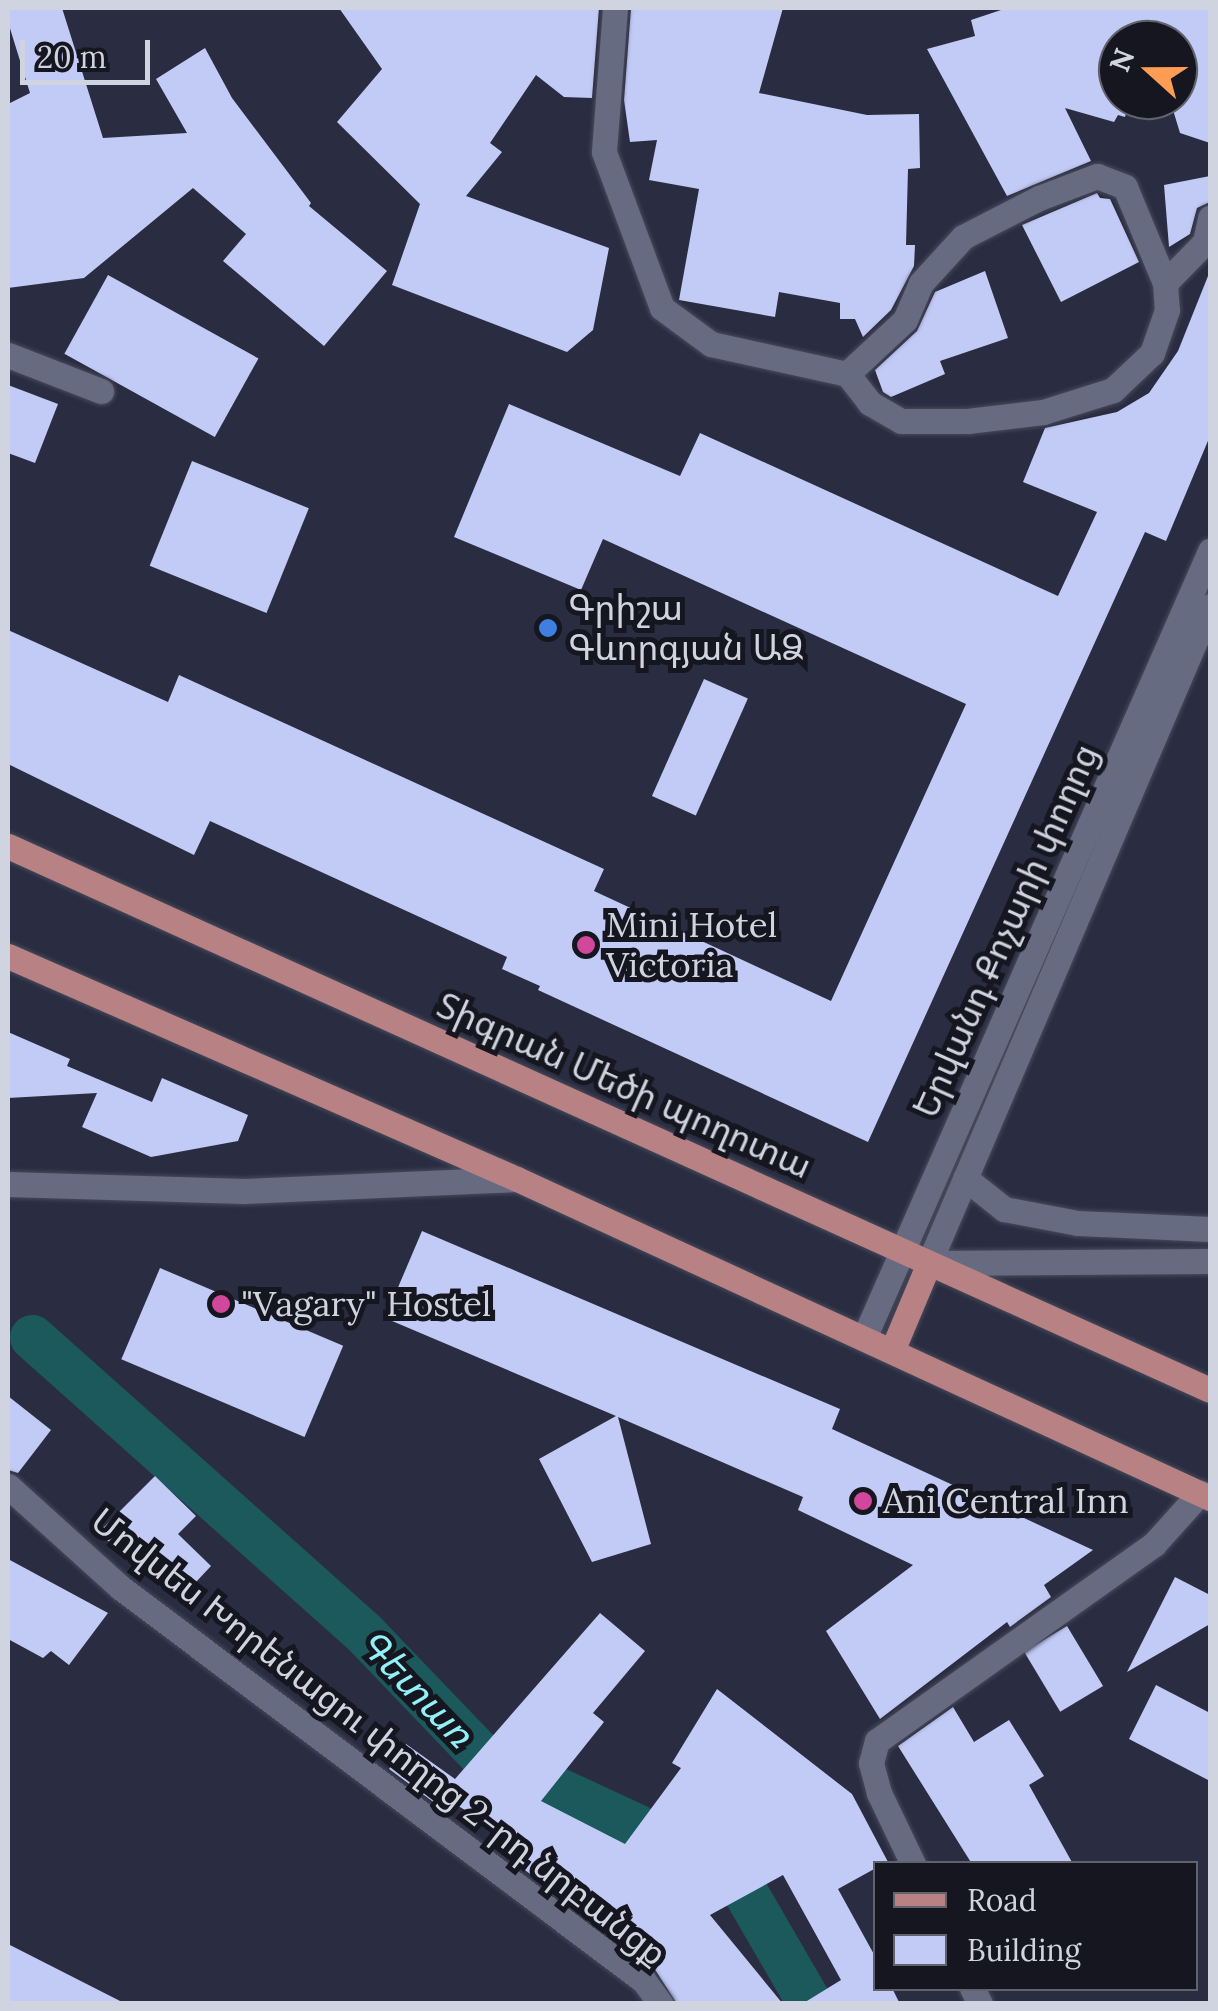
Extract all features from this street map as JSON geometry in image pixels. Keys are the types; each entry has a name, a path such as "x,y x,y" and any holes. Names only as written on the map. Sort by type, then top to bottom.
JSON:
{"main road":[{"name":"Տիգրան Մեծի պողոտա","path":"8,846 1210,1390"},
{"path":"8,956 517,1179 1205,1496"},
{"path":"892,1351 929,1262"}],"street":[{"path":"615,8 604,152 662,308 711,344 847,374 870,403 901,421 968,421 1043,412 1113,390 1152,353 1167,310 1165,282 1124,187 1097,176 1039,198 963,237 921,283 905,320 884,344 847,374"},
{"path":"1165,282 1205,242 1210,218"},
{"path":"8,355 101,391"},
{"name":"Երվանդ Քոչարի փողոց","path":"864,1338 1210,551"},
{"name":"Երվանդ Քոչարի փողոց","path":"929,1262 1210,606"},
{"path":"965,1178 1004,1209 1078,1223 1210,1229"},
{"path":"8,1184 244,1191 517,1179"},
{"path":"929,1262 1210,1261"},
{"name":"Մովսես Խորենացու փողոց 2-րդ նրբանցք","path":"8,1486 121,1588 644,1981 661,2004"},
{"path":"912,1861 879,1793 871,1762 877,1741 1154,1544 1205,1496"}],"building":[{"path":"8,8 62,8 103,138 187,133 156,79 205,48 232,98 311,203 309,206 387,271 324,346 223,261 246,234 193,188 84,278 8,288 8,104 30,93 8,22"},
{"path":"339,8 599,8 592,98 564,97 536,75 490,143 502,152 466,196 609,248 593,330 567,352 392,285 420,204 337,122 382,69"},
{"path":"631,8 783,8 759,93 867,115 919,114 920,168 908,169 906,245 915,245 914,266 891,310 863,337 855,319 840,319 840,303 779,292 775,317 679,300 699,189 649,180 657,140 630,142 624,100"},
{"path":"1007,8 1210,8 1210,143 1180,133 1176,120 1198,120 1198,20 1098,20 1098,117 1065,108 1091,161 1007,196 927,49 975,36 971,20"},
{"path":"1210,176 1210,202 1197,208 1190,234 1169,247 1164,185"},
{"path":"1097,193 1100,198 1110,199 1139,262 1061,302 1022,225"},
{"path":"985,271 1008,338 940,361 945,374 891,397 883,392 875,370 917,331 935,292"},
{"path":"1210,271 1210,436 1166,541 1145,532 868,1142 538,990 540,986 502,969 507,957 210,821 194,855 8,764 8,630 168,702 179,675 604,869 594,891 831,1001 966,704 603,539 581,590 454,537 509,404 680,476 700,433 1058,596 1097,512 1023,482 1045,428 1117,412 1149,393 1178,351"},
{"path":"108,275 258,358 215,437 64,354"},
{"path":"8,385 58,404 35,463 8,453"},
{"path":"192,461 309,508 266,613 150,566"},
{"path":"704,679 748,699 696,815 652,796"},
{"path":"8,1032 70,1059 67,1066 152,1102 162,1078 248,1115 238,1141 151,1157 82,1127 97,1093 8,1098"},
{"path":"422,1231 840,1409 832,1429 1093,1550 1044,1585 1051,1597 1010,1627 1007,1622 880,1719 826,1631 913,1565 798,1510 803,1497 618,1417 651,1544 592,1562 539,1459 616,1416 385,1318"},
{"path":"160,1268 343,1346 304,1437 121,1359"},
{"path":"8,1396 51,1430 18,1473 8,1470"},
{"path":"155,1476 196,1516 178,1534 211,1566 181,1598 98,1533"},
{"path":"8,1559 108,1613 69,1665 51,1651 43,1658 8,1639"},
{"path":"1175,1577 1210,1595 1210,1624 1127,1672"},
{"path":"600,1613 645,1651 593,1713 604,1722 541,1801 625,1844 681,1768 672,1763 717,1689 852,1794 887,1861 873,1861 873,1870 838,1889 873,1953 873,1991 894,1991 900,2004 802,2004 841,1980 783,1875 710,1915 783,2004 677,2004 654,1968 509,1858 517,1840 446,1799 440,1807 389,1769 406,1744 455,1779"},
{"path":"1067,1626 1103,1686 1060,1712 1024,1652"},
{"path":"1156,1685 1210,1713 1210,1781 1129,1739"},
{"path":"953,1707 974,1742 1009,1720 1044,1776 1029,1785 1071,1861 970,1861 898,1746"},
{"path":"8,1944 126,2004 8,2004"}],"waterway":[{"name":"Գետառ","path":"32,1337 365,1634 479,1753 656,1835 744,1890 810,2004"}],"place":[{"name":"Գրիշա Գևորգյան ԱՁ","path":"548,628"},
{"name":"Mini Hotel Victoria","path":"586,945"},
{"name":"\"Vagary\" Hostel","path":"221,1304"},
{"name":"Ani Central Inn","path":"863,1501"}]}
